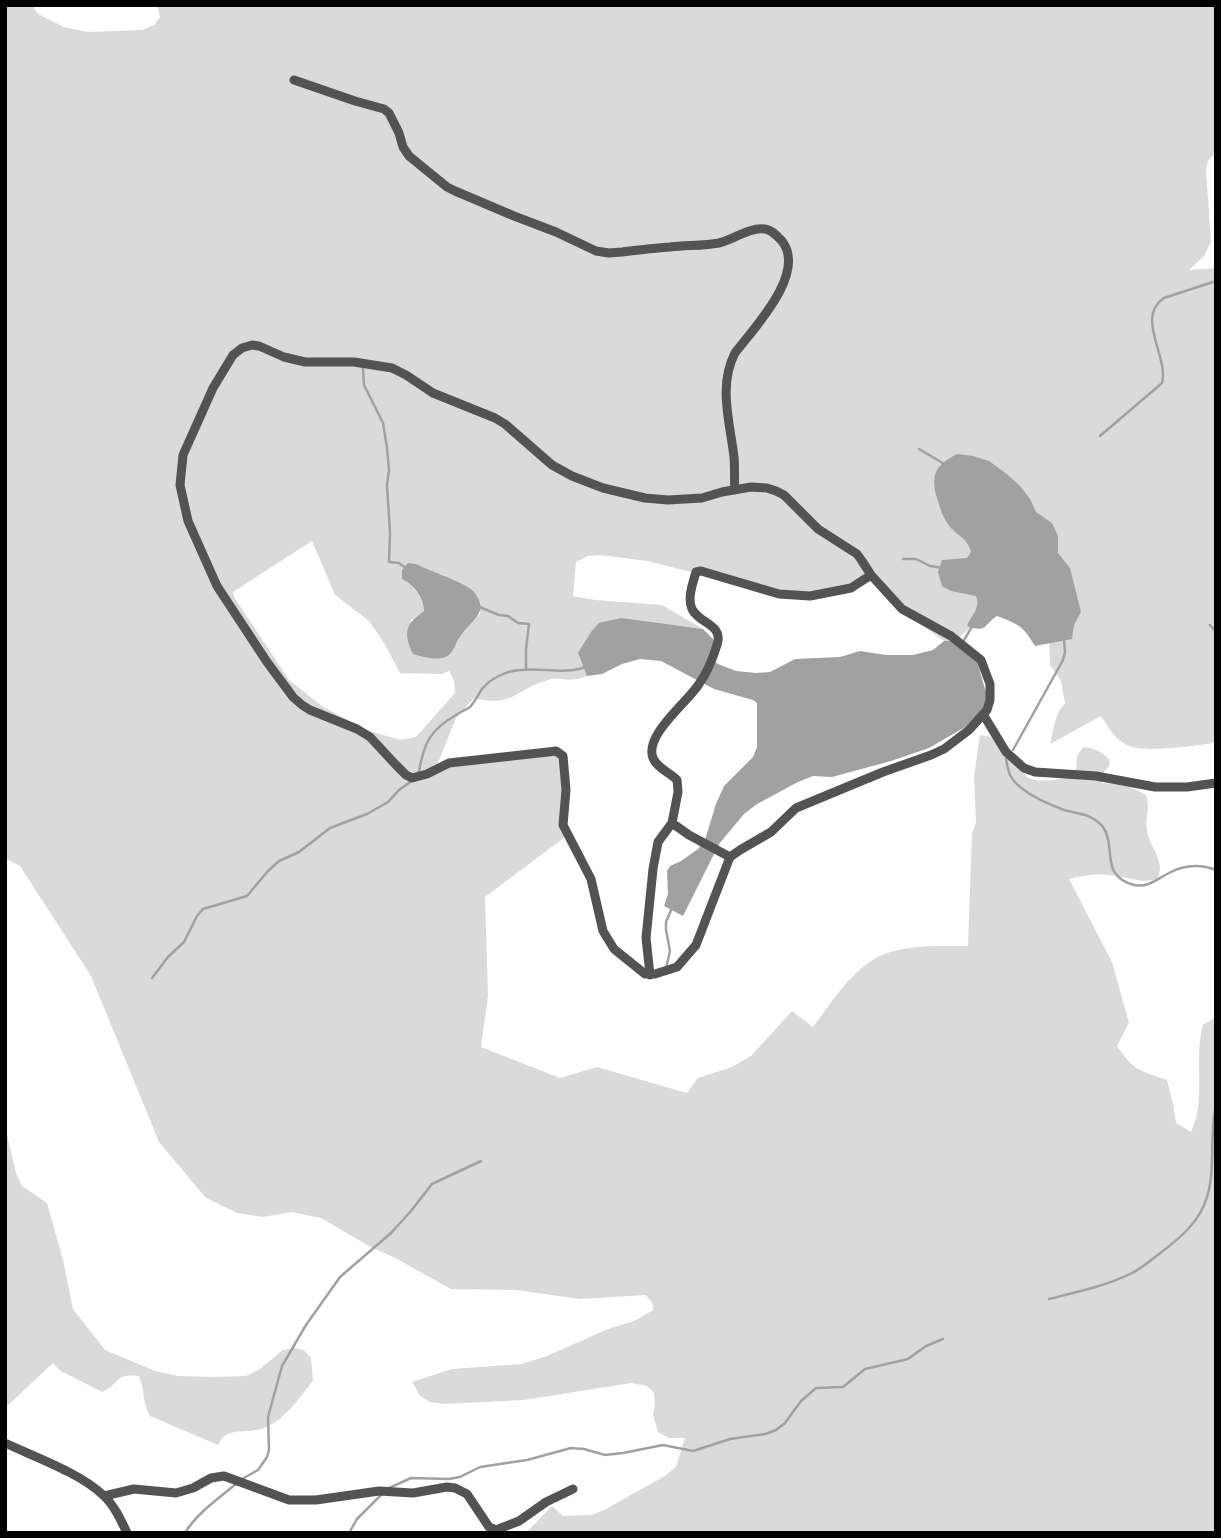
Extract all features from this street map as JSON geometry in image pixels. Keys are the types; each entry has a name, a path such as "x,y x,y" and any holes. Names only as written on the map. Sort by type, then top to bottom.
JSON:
{"street":[{"path":"294,80 384,109 410,156 446,187 596,250 609,253 709,244 729,240 757,229 773,232 788,252 785,280 778,296 735,353 728,374 727,405 734,457 734,490"},
{"path":"259,346 305,362 354,362 392,368 406,374 433,393 495,418 552,465 603,488 645,498 668,500 702,498 751,487 776,491 784,495 818,529 857,554 871,575 902,609 951,636 981,660 990,684 987,710 969,730 937,752 796,807 771,832 740,850 730,858 696,946 677,967 650,975 614,949 603,931 590,879 563,825 566,790 564,762 560,753 556,751 449,763 412,778 370,737 302,705 267,662 217,586 188,521 180,485 183,455 225,366 242,348 259,346"},
{"path":"650,975 646,938 653,869 658,842 672,822 678,792 677,780 654,761 652,747 662,727 700,683 718,643 717,632 713,626 700,618 691,607 696,572 701,571 779,594 810,596 851,588 871,575"},
{"path":"983,714 1006,752 1024,768 1035,772 1096,776 1155,787 1216,783"},
{"path":"672,822 730,858"},
{"path":"5,1443 87,1483 111,1504 127,1533"},
{"path":"104,1496 134,1489 176,1493 217,1476 229,1477 289,1500 316,1500 379,1491 404,1494 451,1487 467,1494 489,1527 496,1530 519,1521 546,1502 573,1489"}],"shaded area":[{"path":"5,5 32,5 38,14 64,27 88,32 142,30 154,25 160,17 157,5 1216,5 1216,152 1208,161 1206,170 1211,242 1204,256 1189,270 1216,268 1216,742 1160,749 1132,747 1117,738 1101,716 1050,744 1056,717 1065,703 1061,681 1050,665 1049,635 995,603 956,641 944,641 909,616 872,580 847,592 802,596 760,589 647,561 600,555 588,556 576,562 573,596 662,605 703,629 680,626 578,653 587,676 579,679 548,680 498,701 474,698 456,718 436,768 555,755 565,758 565,837 485,897 488,996 481,1047 560,1078 597,1067 687,1093 698,1078 732,1067 751,1056 792,1011 813,1027 851,978 880,956 900,949 968,946 972,833 976,823 974,777 980,735 1002,739 1001,742 1023,760 1021,768 1026,776 1038,780 1053,780 1072,775 1076,772 1077,756 1083,747 1094,749 1110,760 1109,766 1099,778 1102,783 1136,789 1146,795 1148,836 1160,867 1157,879 1138,880 1099,874 1069,879 1112,962 1129,1023 1117,1046 1138,1069 1167,1080 1176,1123 1191,1132 1198,1106 1200,1038 1203,1025 1216,1017 1216,1533 526,1533 552,1506 563,1516 591,1515 663,1477 676,1467 685,1438 669,1438 658,1432 653,1415 654,1393 647,1386 631,1383 524,1400 445,1404 430,1402 420,1396 412,1382 452,1369 522,1364 547,1356 608,1329 634,1321 653,1310 653,1304 646,1295 580,1299 516,1290 451,1289 321,1218 292,1212 263,1217 237,1213 206,1198 159,1142 91,976 20,866 5,858","holes":["312,541 335,595 369,621 400,673 442,674 449,671 454,680 455,693 416,737 400,740 363,729 322,706 289,680 234,597 233,592","416,564 477,595 480,604 480,614 461,635 452,651 441,658 410,621 424,611 421,599 408,582"]},
{"path":"957,454 989,461 1020,486 1036,512 1052,523 1058,536 1058,553 1070,568 1081,612 1074,625 1072,639 1035,646 1020,626 997,616 982,629 967,626 976,608 976,596 951,591 942,586 938,572 942,560 967,558 971,552 965,541 945,520 934,483 940,466"},
{"path":"408,563 470,588 479,599 480,611 451,653 445,657 431,658 413,654 410,647 408,630 413,620 424,611 418,592 402,579 402,570"},
{"path":"621,618 703,629 714,640 711,659 736,671 756,673 770,672 795,659 840,657 860,651 913,655 933,650 944,641 953,641 976,658 987,696 984,709 967,726 929,748 832,777 813,776 757,804 744,814 719,844 683,916 664,906 668,894 667,871 670,866 698,849 705,840 724,786 753,757 757,747 757,703 714,689 661,661 640,659 602,674 587,676 578,653 599,623"},
{"path":"5,1126 16,1173 22,1186 47,1203 73,1309 105,1350 155,1371 178,1376 216,1377 246,1376 260,1369 283,1350 304,1350 311,1358 313,1381 283,1416 261,1429 226,1435 218,1445 150,1416 139,1376 125,1376 102,1392 59,1370 53,1363 5,1408"}],"waterway":[{"path":"1100,436 1162,383 1161,361 1152,326 1156,306 1164,298 1216,281"},
{"path":"363,369 364,385 383,423 387,448 389,562 399,563 407,569"},
{"path":"919,449 946,465"},
{"path":"903,559 916,559 930,566 943,568"},
{"path":"477,606 508,616 518,623 529,624 526,669"},
{"path":"964,640 973,625"},
{"path":"1210,625 1216,632"},
{"path":"1013,750 1063,660 1064,640"},
{"path":"419,771 426,745 434,732 470,707 482,689 494,678 528,669 569,670 585,667"},
{"path":"1006,759 1010,775 1026,792 1064,810 1090,817 1103,827 1113,868 1116,875 1123,880 1134,885 1144,885 1186,867 1216,870"},
{"path":"152,978 184,942 203,909 247,896 279,861 299,852 330,828 367,814 388,802 413,780"},
{"path":"666,968 670,951 666,922 672,908"},
{"path":"1049,1299 1102,1285 1132,1273 1188,1229 1204,1206 1210,1186 1216,1105"},
{"path":"242,1479 258,1470 267,1457 268,1417 282,1366 306,1325 340,1277 391,1233 432,1184 481,1161"},
{"path":"389,1488 411,1478 460,1477 480,1467 527,1460 571,1448 605,1455 663,1445 693,1451 730,1439 765,1434 785,1423 801,1401 816,1388 843,1387 865,1369 908,1359 926,1346 943,1339"},
{"path":"185,1533 202,1512 237,1483"},
{"path":"349,1533 357,1519 382,1494"}]}
